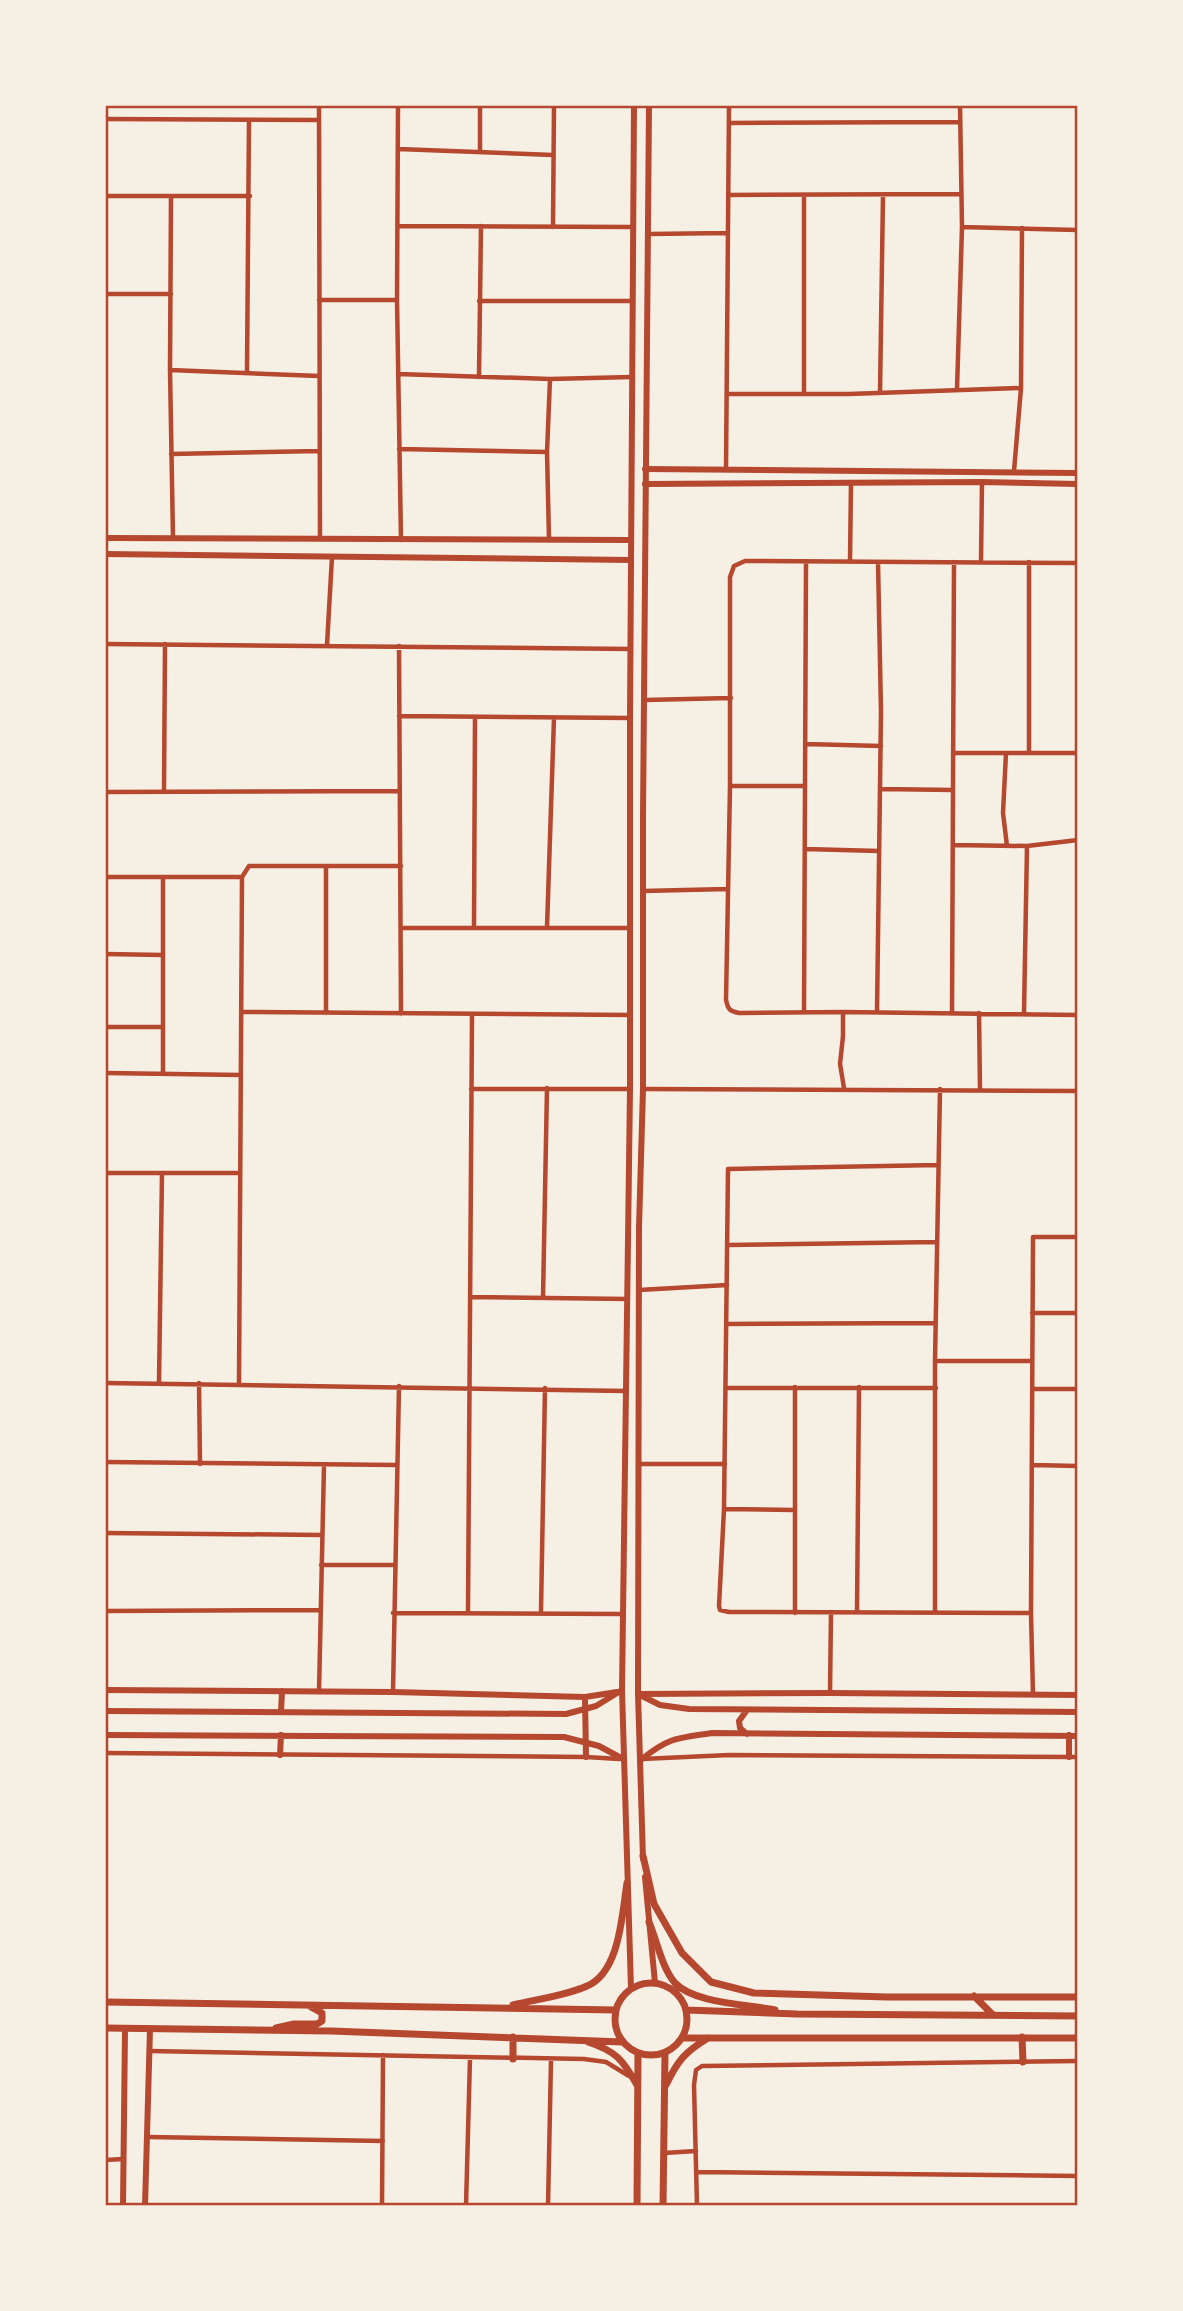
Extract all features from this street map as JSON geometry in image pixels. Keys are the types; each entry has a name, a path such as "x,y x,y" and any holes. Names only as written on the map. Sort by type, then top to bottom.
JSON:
{"main road":[{"path":"643,1856 654,1904 682,1953 712,1982 754,1993 887,1997 1078,1997"},
{"path":"502,2008 590,1986 605,1973 615,1949 627,1883"},
{"path":"649,1922 668,1971 676,1984 689,1993 797,2014"},
{"path":"105,2028 573,2038 622,2042 638,2053 647,2055 665,2053 675,2047 686,2029 686,2010 675,1992 655,1983 642,1984 624,1995 616,2010 615,2026 622,2042"},
{"path":"974,1996 992,2015"},
{"path":"105,2002 616,2010"},
{"path":"272,2030 322,2021 322,2013 307,2005"},
{"path":"686,2010 797,2014 1078,2016"},
{"path":"513,2037 513,2059"},
{"path":"1023,2037 1023,2062"},
{"path":"573,2038 612,2051 620,2058 637,2084"},
{"path":"682,2038 1078,2038"},
{"path":"664,2089 681,2057 708,2038"},
{"path":"637,2206 638,2053"},
{"path":"663,2206 665,2053"}],"street":[{"path":"319,105 320,539"},
{"path":"398,105 397,300 401,540"},
{"path":"480,105 480,152"},
{"path":"553,227 554,105"},
{"path":"631,1989 623,1759 622,1614 630,1089 634,105"},
{"path":"649,105 643,1089 639,1227 638,1695 643,1856 655,1983"},
{"path":"726,470 729,105"},
{"path":"957,390 962,227 960,105"},
{"path":"105,119 319,120"},
{"path":"247,371 249,120"},
{"path":"729,123 959,122"},
{"path":"398,149 553,155"},
{"path":"728,195 961,194"},
{"path":"880,393 883,195"},
{"path":"105,196 250,197"},
{"path":"172,196 170,370 173,538"},
{"path":"804,196 804,394"},
{"path":"398,226 634,227"},
{"path":"479,377 481,226"},
{"path":"962,227 1078,229"},
{"path":"1014,471 1021,388 1022,228"},
{"path":"649,234 728,233"},
{"path":"633,259 648,259"},
{"path":"105,294 170,294"},
{"path":"319,300 397,300"},
{"path":"479,300 633,302"},
{"path":"170,370 319,376"},
{"path":"398,374 550,379 632,377"},
{"path":"550,379 547,452 550,539"},
{"path":"727,394 880,393 1021,388"},
{"path":"400,449 547,452"},
{"path":"171,454 319,450"},
{"path":"645,469 1078,473"},
{"path":"850,562 851,482"},
{"path":"981,562 982,482"},
{"path":"645,484 1078,484"},
{"path":"105,538 631,540"},
{"path":"233,554 234,538"},
{"path":"105,554 631,560"},
{"path":"327,645 332,557"},
{"path":"1078,563 745,561 734,566 730,577 731,698 727,889 727,1008 739,1013 1078,1015"},
{"path":"804,1012 806,562"},
{"path":"877,1012 881,789 878,562"},
{"path":"953,1013 954,562"},
{"path":"1029,562 1029,753"},
{"path":"105,644 631,649"},
{"path":"164,792 165,644"},
{"path":"399,646 401,1014"},
{"path":"645,700 731,698"},
{"path":"399,716 630,718"},
{"path":"474,928 475,717"},
{"path":"547,927 555,718"},
{"path":"805,744 881,746"},
{"path":"953,753 1078,753"},
{"path":"1006,753 1003,813 1007,846"},
{"path":"730,786 804,786"},
{"path":"881,789 953,790"},
{"path":"105,792 400,791"},
{"path":"630,816 643,817"},
{"path":"953,845 1027,846 1078,840"},
{"path":"1024,1013 1027,846"},
{"path":"804,849 879,851"},
{"path":"239,1383 242,877 249,866 401,866"},
{"path":"326,867 326,1013"},
{"path":"105,877 242,877"},
{"path":"163,877 163,1074"},
{"path":"643,891 727,889"},
{"path":"401,928 629,928"},
{"path":"105,954 163,955"},
{"path":"241,1012 630,1015"},
{"path":"843,1012 840,1064 844,1088"},
{"path":"979,1013 980,1090"},
{"path":"468,1612 472,1015"},
{"path":"105,1027 163,1027"},
{"path":"105,1073 241,1075"},
{"path":"543,1298 547,1088"},
{"path":"471,1089 630,1089"},
{"path":"643,1089 1078,1091"},
{"path":"935,1611 935,1361 940,1089"},
{"path":"938,1165 728,1169 724,1509 719,1605 724,1612 1031,1613"},
{"path":"105,1173 240,1172"},
{"path":"159,1383 162,1173"},
{"path":"627,1227 639,1227"},
{"path":"1033,1695 1033,1237 1078,1237"},
{"path":"727,1245 937,1242"},
{"path":"639,1290 727,1285"},
{"path":"470,1297 628,1299"},
{"path":"1032,1313 1078,1313"},
{"path":"726,1324 936,1323"},
{"path":"935,1361 1032,1361"},
{"path":"105,1383 626,1391"},
{"path":"199,1383 200,1464"},
{"path":"393,1692 399,1386"},
{"path":"794,1613 795,1387"},
{"path":"858,1612 859,1387"},
{"path":"541,1612 545,1388"},
{"path":"726,1388 936,1388"},
{"path":"1032,1389 1078,1390"},
{"path":"105,1462 396,1465"},
{"path":"639,1464 724,1464"},
{"path":"319,1692 324,1465"},
{"path":"1031,1465 1078,1466"},
{"path":"625,1492 639,1492"},
{"path":"724,1509 794,1510"},
{"path":"105,1533 322,1535"},
{"path":"321,1565 394,1565"},
{"path":"105,1611 320,1610"},
{"path":"830,1693 831,1612"},
{"path":"393,1613 622,1614"},
{"path":"105,1690 393,1692 585,1697 622,1690"},
{"path":"105,1718 109,1712 566,1714 586,1710 622,1690"},
{"path":"281,1712 282,1691"},
{"path":"638,1695 1078,1695"},
{"path":"638,1695 660,1704 689,1709 1078,1712"},
{"path":"1069,1695 1069,1712"},
{"path":"585,1697 586,1757"},
{"path":"747,1710 739,1721 740,1728 747,1734"},
{"path":"107,1733 564,1737 586,1741 623,1759"},
{"path":"642,1759 672,1738 712,1733 1078,1735"},
{"path":"280,1755 281,1735"},
{"path":"1069,1735 1069,1757"},
{"path":"105,1753 623,1759"},
{"path":"642,1759 729,1755 1078,1757"},
{"path":"123,2206 125,2029"},
{"path":"145,2206 149,2029"},
{"path":"149,2051 584,2059 606,2062 620,2069 637,2084"},
{"path":"383,2055 383,2206"},
{"path":"466,2206 470,2058"},
{"path":"548,2206 551,2060"},
{"path":"697,2206 695,2076 696,2070 702,2066 1078,2061"},
{"path":"147,2137 383,2141"},
{"path":"664,2153 696,2151"},
{"path":"105,2160 123,2159"},
{"path":"697,2172 1078,2176"}]}
